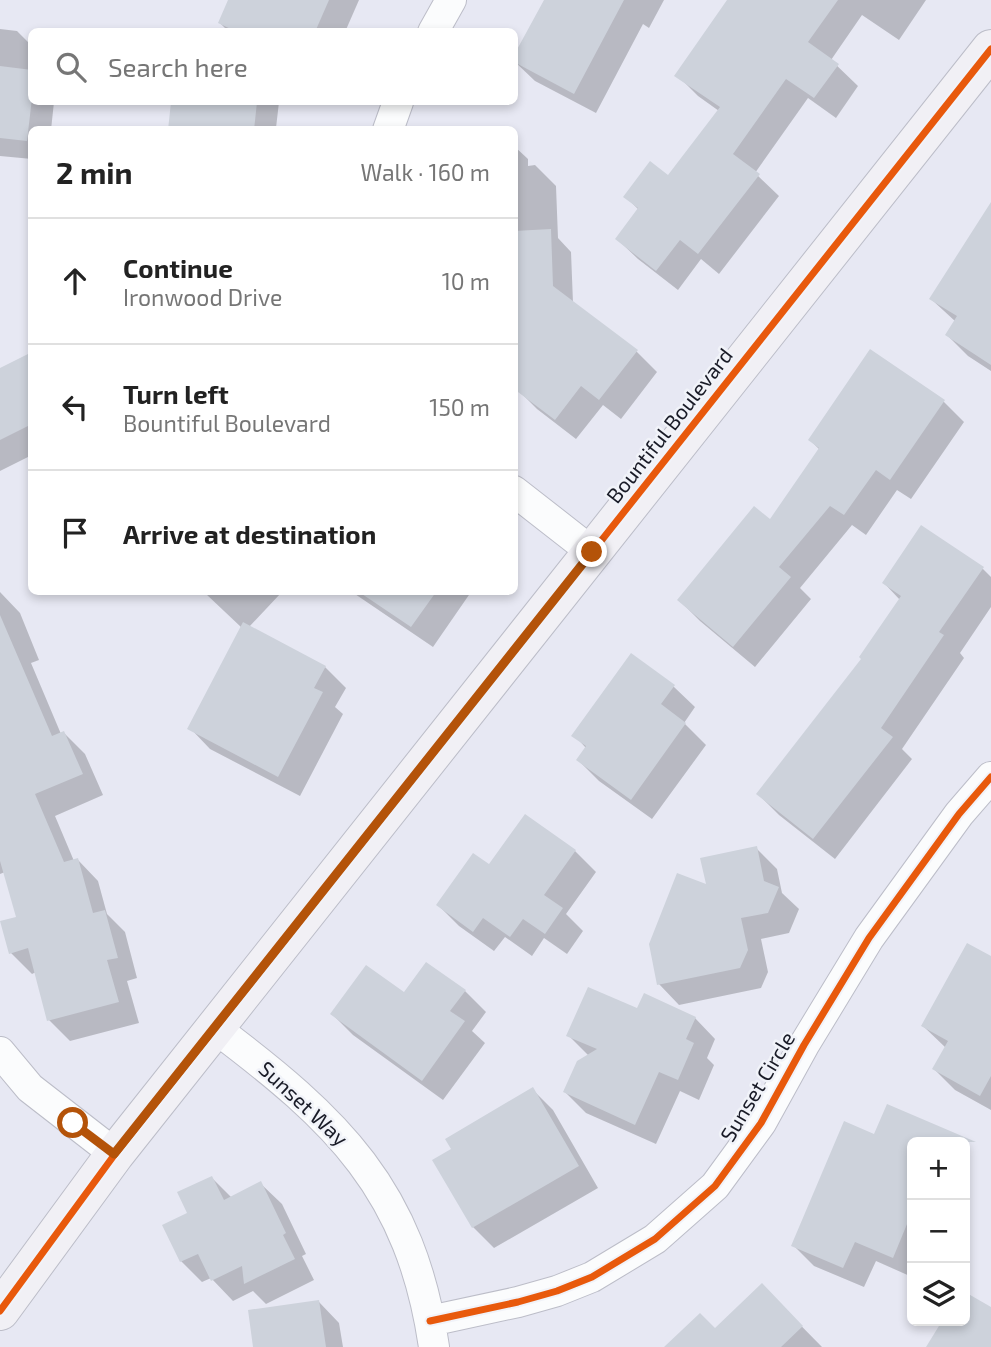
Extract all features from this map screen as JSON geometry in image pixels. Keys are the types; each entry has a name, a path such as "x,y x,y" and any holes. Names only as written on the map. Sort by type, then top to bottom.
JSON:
{"main road":[{"name":"Bountiful Boulevard","path":"0,1311 114,1154 991,49"}],"street":[{"path":"435,28 451,0"},
{"path":"389,126 397,105"},
{"path":"518,494 592,552"},
{"name":"Sunset Circle","path":"432,1334 592,1277 655,1239 715,1186 761,1123 804,1045 869,938 959,814 991,777"},
{"name":"Sunset Way","path":"215,1028 259,1061 316,1110 363,1164 386,1198 405,1234 419,1273 432,1334"},
{"path":"0,1052 30,1088 50,1106 114,1154"}],"building":[{"path":"228,0 329,0 317,28 229,28 218,23"},
{"path":"544,0 624,0 574,94 518,64 518,48"},
{"path":"727,0 838,0 808,42 839,64 814,98 786,79 733,154 760,174 698,254 680,240 656,271 615,239 638,208 623,197 650,161 668,175 720,107 674,76"},
{"path":"0,66 28,70 28,105 31,105 27,141 0,138"},
{"path":"171,105 257,105 254,126 168,126"},
{"path":"991,202 991,365 945,335 957,316 929,299"},
{"path":"551,229 553,286 638,350 599,400 581,386 555,420 518,392 518,231"},
{"path":"870,349 945,400 890,480 876,470 844,515 830,506 779,567 791,577 733,647 677,600 754,506 770,519 819,448 808,440"},
{"path":"28,354 28,426 0,440 0,368"},
{"path":"921,525 984,567 939,632 944,635 881,728 893,737 813,839 756,794 861,659 859,657 901,596 882,583"},
{"path":"363,595 434,595 411,627"},
{"path":"0,615 52,736 64,731 83,774 35,794 64,862 78,858 93,913 105,910 118,958 107,960 119,1002 47,1021 28,948 9,954 0,921 16,917 0,861"},
{"path":"243,622 326,666 314,688 323,692 278,777 187,729"},
{"path":"631,653 675,685 661,704 686,723 631,800 576,760 586,746 571,736"},
{"path":"525,814 576,850 544,895 563,908 545,934 523,919 510,937 483,918 473,932 436,905 473,853 489,864"},
{"path":"757,846 764,881 779,887 768,913 741,918 748,950 740,968 657,985 649,944 677,873 706,884 700,858"},
{"path":"967,943 991,956 991,1076 980,1096 932,1069 948,1041 921,1026"},
{"path":"426,962 466,990 450,1011 465,1021 422,1081 330,1014 366,965 404,992"},
{"path":"588,987 637,1008 644,993 696,1017 686,1039 694,1043 678,1080 659,1072 635,1125 563,1092 577,1061 597,1049 566,1036"},
{"path":"533,1087 579,1166 472,1228 432,1160 451,1149 445,1139"},
{"path":"887,1104 964,1137 907,1137 907,1224 893,1258 855,1242 843,1268 791,1246 844,1121 874,1134"},
{"path":"212,1176 224,1200 261,1181 286,1233 283,1235 295,1259 244,1284 242,1266 211,1281 198,1254 180,1262 162,1225 187,1213 177,1192"},
{"path":"762,1283 803,1326 781,1347 664,1347 700,1313 715,1328"},
{"path":"970,1295 991,1307 991,1347 926,1347 939,1326 970,1326"},
{"path":"319,1300 326,1347 253,1347 248,1310"}],"cycle path":[{"path":"0,1311 115,1154 991,49"},
{"path":"430,1321 518,1302 592,1277 655,1239 715,1186 761,1123 804,1045 869,938 959,814 991,777"}],"route":[{"path":"73,1123 114,1154 592,552"}]}
